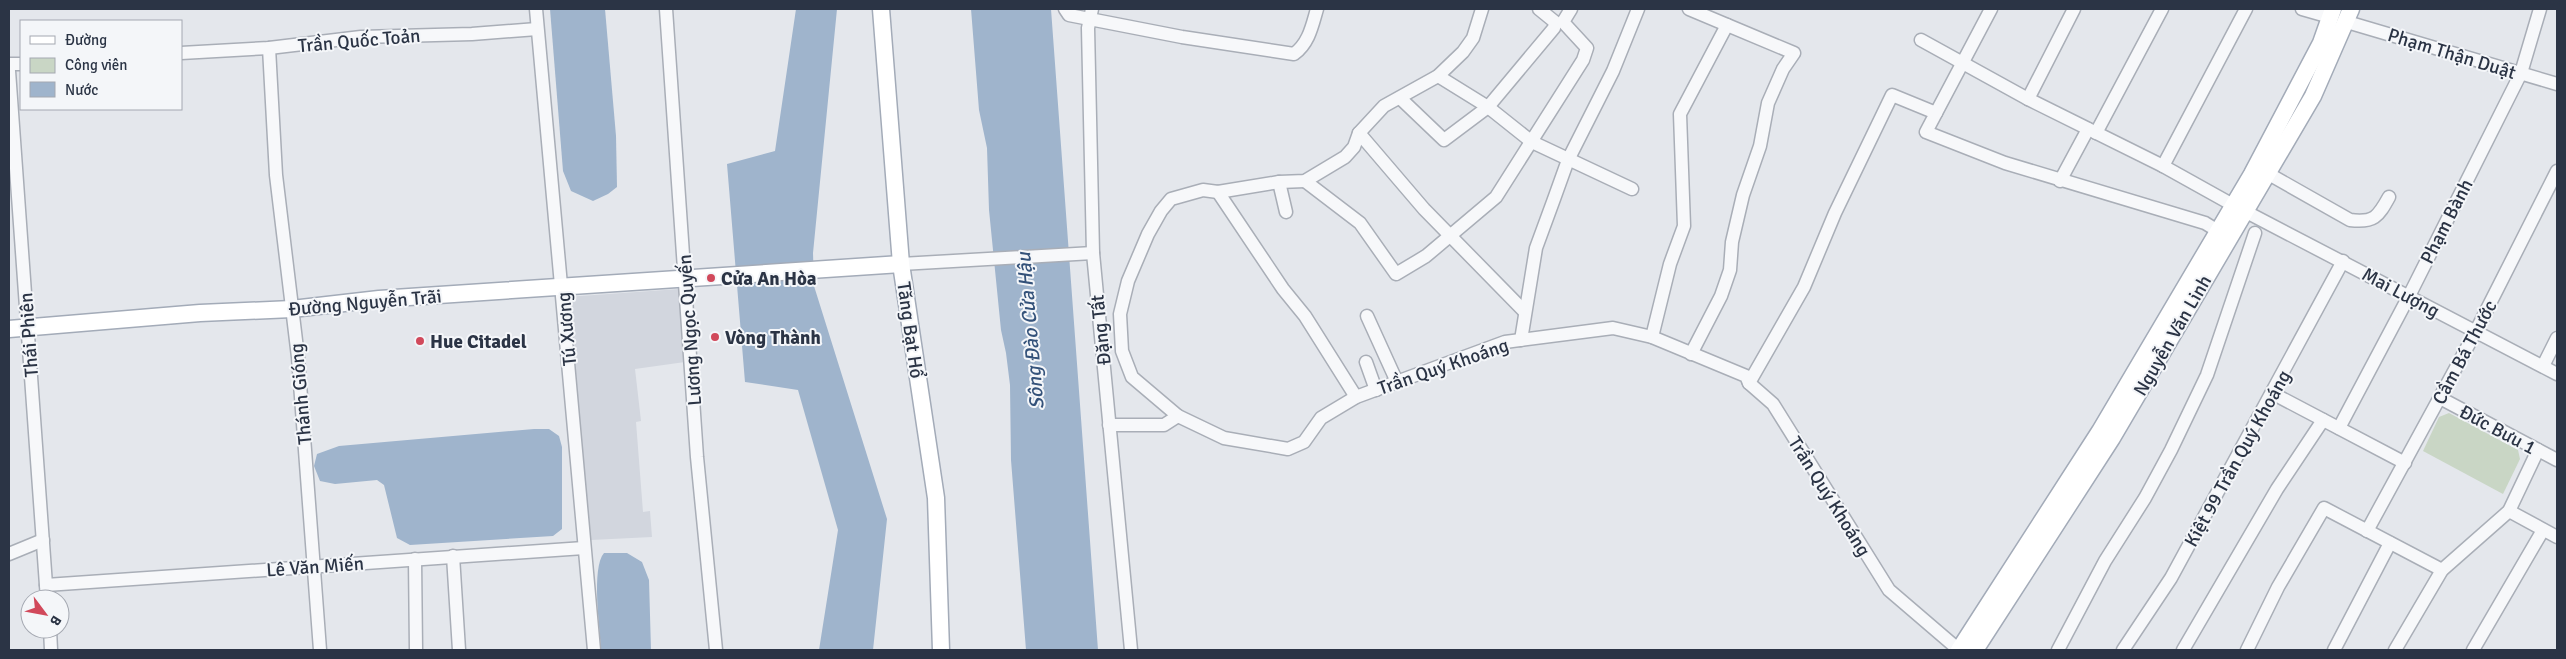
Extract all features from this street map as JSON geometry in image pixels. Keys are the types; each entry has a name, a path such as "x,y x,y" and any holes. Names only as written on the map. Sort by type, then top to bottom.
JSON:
{"main road":[{"name":"Tăng Bạt Hổ","path":"881,9 901,264 936,498 942,650"},
{"name":"Nguyễn Văn Linh","path":"1975,650 2106,435 2239,208 2321,43 2331,13"},
{"name":"Nguyễn Văn Linh","path":"1959,650 2106,435 2218,231 2267,173 2313,96 2349,15"},
{"name":"Đường Nguyễn Trãi","path":"9,329 200,313 292,309 379,299 901,264"}],"street":[{"name":"Tú Xương","path":"536,9 594,650"},
{"name":"Lương Ngọc Quyến","path":"666,9 698,457 716,650"},
{"path":"1065,9 1069,15 1091,13 1182,37 1294,54 1304,47 1317,9"},
{"path":"1482,9 1473,38 1463,52 1438,76 1384,106 1359,133 1354,147 1345,157 1305,181 1360,223 1396,274 1426,256 1496,197 1583,60 1587,48 1539,9"},
{"path":"1400,98 1444,140 1488,107 1571,9"},
{"path":"1521,340 1524,311 1536,248 1568,160 1613,71 1638,9"},
{"path":"1689,9 1794,53 1783,69 1768,103 1760,146 1743,195 1732,242 1730,270 1720,296 1691,354"},
{"path":"1992,9 1926,132 2005,163 2205,223 2218,231"},
{"path":"2028,99 2074,9"},
{"path":"2060,181 2092,131 2162,9"},
{"path":"2163,166 2246,9"},
{"path":"2302,9 2331,13"},
{"name":"Phạm Bành","path":"2339,428 2409,296 2521,73 2540,9"},
{"name":"Đặng Tất","path":"1091,13 1093,253 1131,650"},
{"name":"Phạm Thận Duật","path":"2349,15 2557,84"},
{"path":"1652,337 1670,264 1684,226 1680,114 1727,25"},
{"name":"Trần Quốc Toản","path":"182,53 269,48 361,37 472,34 537,29"},
{"name":"Mai Lượng","path":"1921,40 2028,99 2163,166 2239,208 2557,374"},
{"name":"Thánh Gióng","path":"269,48 276,175 301,396 320,650"},
{"name":"Thái Phiên","path":"9,71 47,589"},
{"path":"1438,76 1488,107 1532,142 1632,188"},
{"path":"1748,383 1804,287 1834,213 1892,95 1936,113"},
{"path":"1359,133 1424,209 1524,311"},
{"name":"Cầm Bá Thước","path":"2367,531 2476,331 2557,171"},
{"path":"2267,173 2350,220 2365,222 2378,215 2388,197"},
{"name":"Trần Quý Khoáng","path":"1305,181 1279,182 1218,192 1203,190 1171,199 1148,234 1128,281 1120,314 1122,351 1132,377 1178,416 1224,438 1288,449 1304,442 1321,418 1356,397 1505,342 1613,328 1652,337 1746,376 1748,383 1772,404 1889,590 1959,650"},
{"path":"1279,182 1286,212"},
{"path":"1218,192 1283,289 1305,316 1356,397"},
{"path":"2058,650 2105,561 2145,498 2171,450 2207,375 2255,233"},
{"path":"901,264 1093,253"},
{"name":"Kiệt 99 Trần Quý Khoáng","path":"2123,650 2171,578 2343,261"},
{"path":"1367,316 1397,382"},
{"path":"2543,366 2557,338"},
{"path":"1366,362 1376,390"},
{"path":"2272,393 2405,463"},
{"name":"Đức Bưu 1","path":"2440,398 2557,460"},
{"path":"1110,425 1164,425 1178,416"},
{"path":"2183,650 2277,490 2323,420"},
{"path":"2395,650 2442,570 2509,511 2538,450"},
{"path":"2247,650 2278,588 2324,508 2442,570"},
{"path":"2509,511 2557,537"},
{"path":"2473,650 2544,530"},
{"path":"9,554 43,540"},
{"path":"2334,650 2390,543"},
{"name":"Lê Văn Miến","path":"46,585 584,548"},
{"path":"453,556 459,650"},
{"path":"415,559 416,650"}],"shaded area":[{"path":"679,289 685,362 635,369 641,421 636,422 643,512 650,511 652,537 591,540 566,297"}],"green space":[{"path":"2449,413 2518,450 2520,459 2503,494 2423,451 2439,417"}],"water":[{"path":"550,9 605,9 616,136 617,187 608,194 593,201 571,191 563,171"},
{"path":"796,9 837,9 813,253 814,286 887,519 873,650 819,650 838,530 798,390 745,382 727,164 775,151"},
{"name":"Sông Đào Cửa Hậu","path":"971,9 1051,9 1098,650 1026,650 1011,460 1010,385 1001,330 989,210 987,148 979,110"},
{"path":"549,429 559,436 562,447 562,529 553,536 410,545 397,538 384,485 377,480 335,484 320,481 314,466 317,454 339,446"},
{"path":"604,553 627,553 642,562 649,580 651,650 601,650 597,584 600,561"}],"place":[{"name":"Cửa An Hòa","path":"711,278"},
{"name":"Vòng Thành","path":"715,337"},
{"name":"Hue Citadel","path":"420,341"}]}
